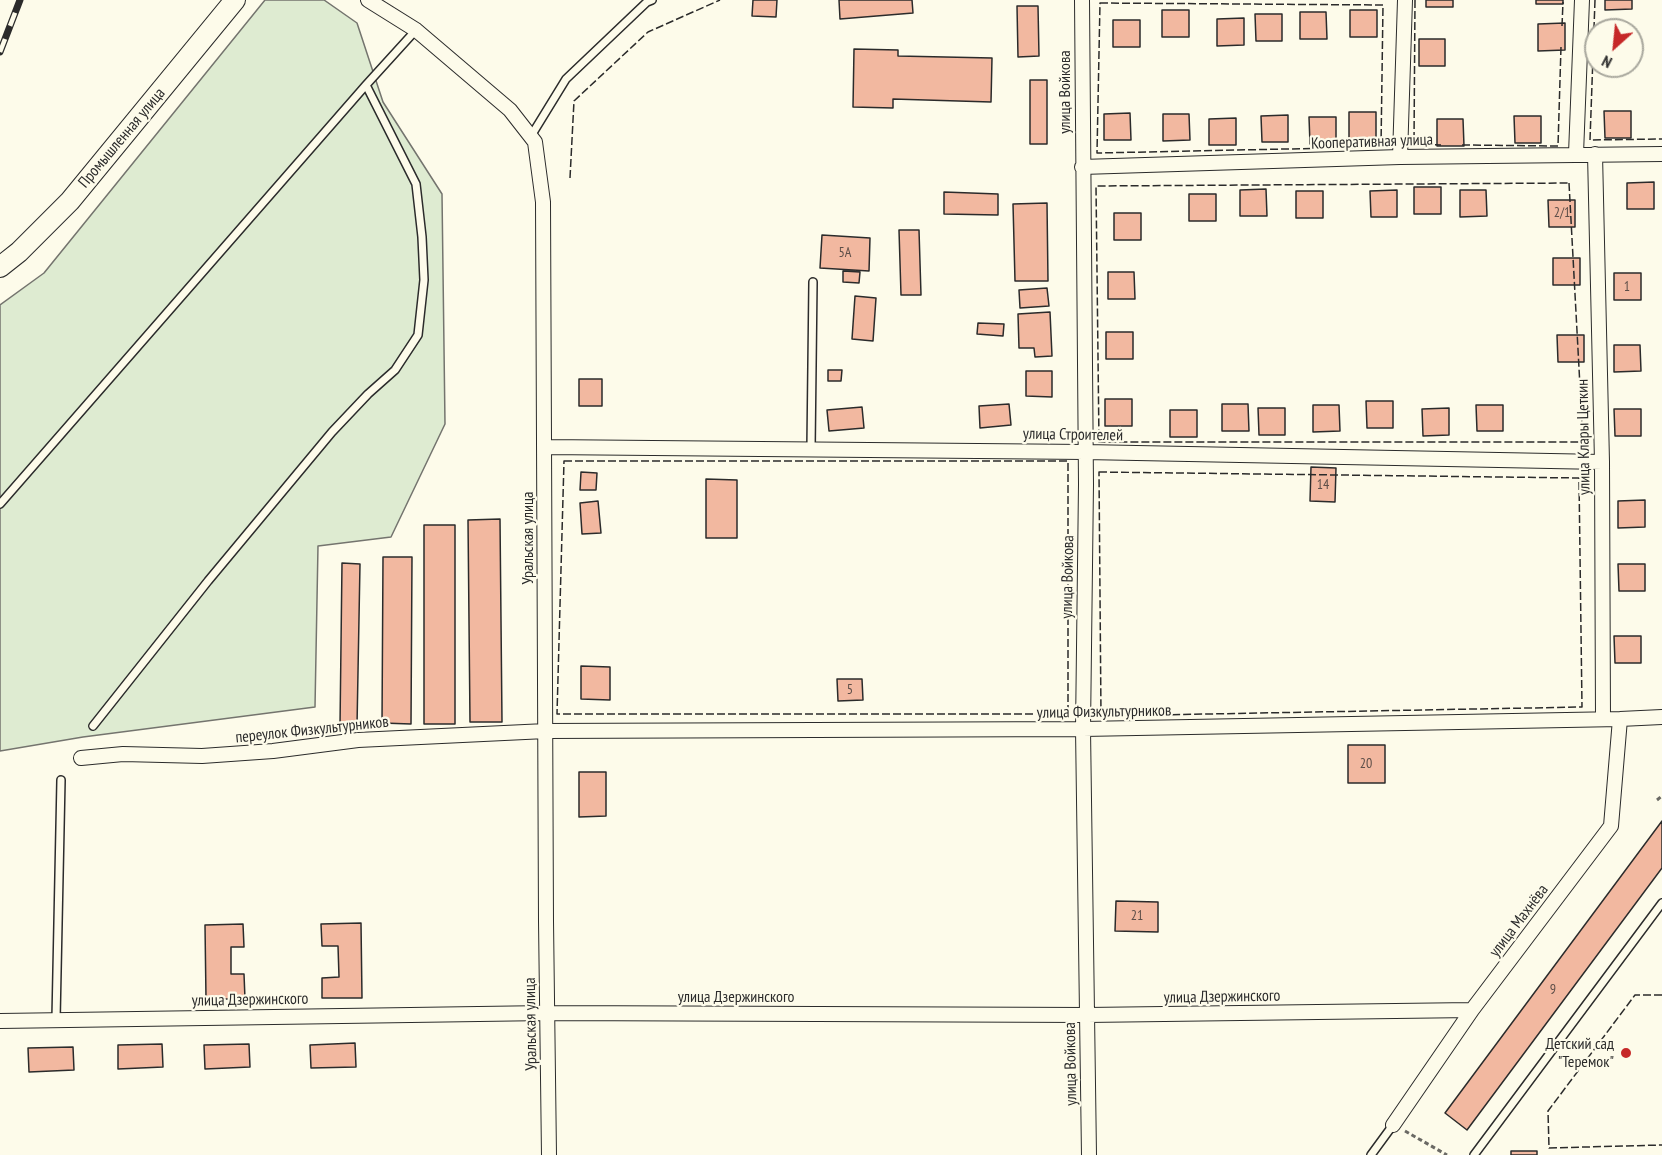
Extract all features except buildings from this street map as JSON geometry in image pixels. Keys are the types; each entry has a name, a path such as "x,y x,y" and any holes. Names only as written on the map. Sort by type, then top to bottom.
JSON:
{"main road":[{"name":"Промышленная улица","path":"0,267 19,252 70,201 235,0"}],"street":[{"name":"Уральская улица","path":"368,0 416,30 510,110 535,142 543,202 549,1155"},
{"name":"улица Войкова","path":"1082,0 1085,452 1083,729 1089,1155"},
{"path":"1400,157 1405,0"},
{"path":"1576,154 1582,0"},
{"name":"улица Клары Цеткин","path":"1594,154 1602,462 1603,719"},
{"name":"Кооперативная улица","path":"1082,167 1400,157 1662,154"},
{"name":"улица Строителей","path":"544,447 811,448 1602,462"},
{"name":"улица Физкультурников","path":"546,731 1083,729 1662,717"},
{"name":"улица Махнёва","path":"1393,1125 1472,1010 1611,825 1620,719"},
{"name":"переулок Физкультурников","path":"81,759 123,754 202,756 273,751 358,740 546,731"},
{"name":"улица Дзержинского","path":"0,1020 547,1013 1087,1015 1472,1010"}],"lane":[{"path":"531,136 566,79 647,2 652,0"},
{"path":"0,504 416,30"},
{"path":"93,726 208,581 332,432 368,394 395,370 418,335 424,280 416,184 366,85"},
{"path":"811,448 813,282"},
{"path":"56,1019 61,780"},
{"path":"1474,1155 1662,903"},
{"path":"1371,1155 1393,1125"}],"path":[{"path":"1657,800 1662,796"},
{"path":"1393,1125 1447,1155"}],"green space":[{"path":"265,0 324,0 357,23 383,102 442,194 445,424 391,537 318,546 315,707 83,737 0,751 0,305 44,273"}],"railway":[{"path":"0,52 20,0"}],"fence":[{"path":"570,178 574,101 648,32 720,0"},
{"path":"1415,0 1414,144 1441,145"},
{"path":"1595,0 1590,140 1662,139"},
{"path":"1562,26 1563,2"},
{"path":"1100,3 1383,5 1381,147 1097,153 1100,3"},
{"path":"1462,145 1558,146 1561,47"},
{"path":"1569,183 1583,442 1099,442 1096,186 1569,183"},
{"path":"564,461 1068,461 1068,714 557,714 564,461"},
{"path":"1099,472 1579,478 1582,707 1101,716 1099,472"},
{"path":"1662,995 1635,995 1548,1111 1549,1148 1662,1145"}],"place":[{"name":"Детский сад \"Теремок\"","path":"1626,1053"}]}
